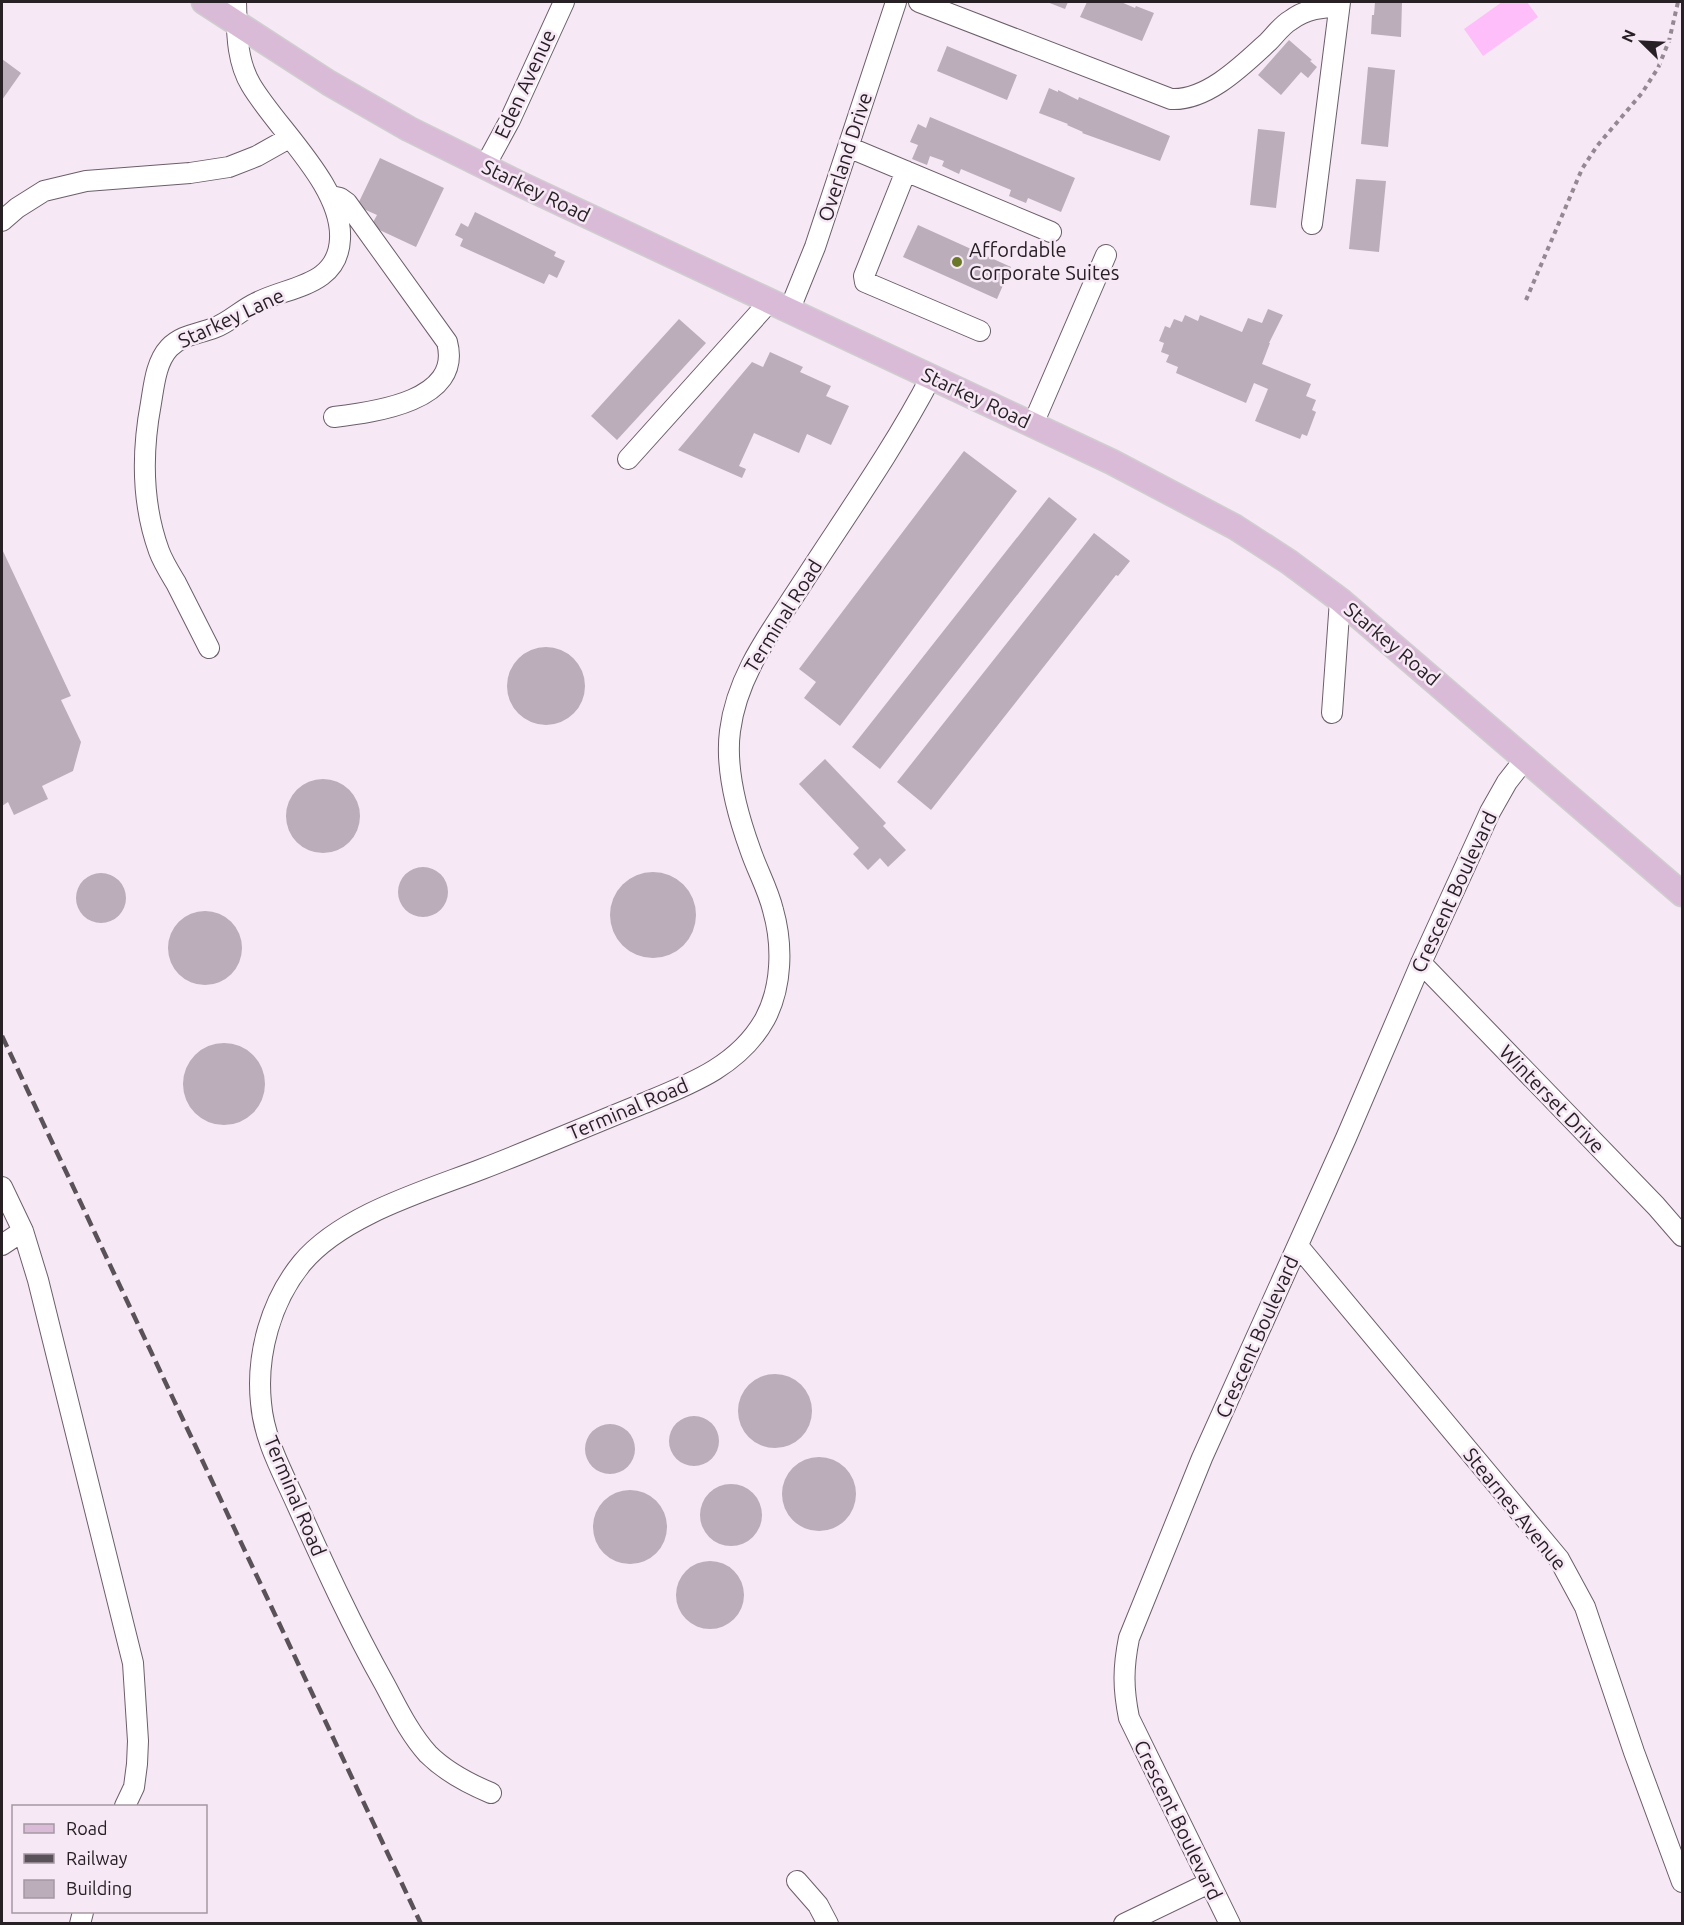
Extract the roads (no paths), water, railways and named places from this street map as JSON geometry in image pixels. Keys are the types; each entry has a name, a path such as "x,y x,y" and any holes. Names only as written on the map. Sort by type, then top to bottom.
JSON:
{"main road":[{"name":"Starkey Road","path":"204,2 236,13 339,89 409,129 1112,462 1235,527 1289,562 1340,600 1683,894"}],"street":[{"name":"Eden Avenue","path":"485,166 510,120 564,2"},
{"name":"Overland Drive","path":"628,459 780,306 815,247 896,2"},
{"path":"919,2 1171,99 1183,100 1219,82 1244,64 1290,20 1305,12 1339,4 1312,224"},
{"name":"Starkey Lane","path":"208,648 159,551 147,500 146,434 158,367 167,350 190,334 230,321 254,304 274,294 316,281 328,270 336,255 340,239 331,196 246,76 238,50 236,13"},
{"path":"2,221 17,208 44,191 86,181 190,173 229,167 257,156 289,138"},
{"path":"848,147 1051,232"},
{"path":"906,171 864,276 865,282 980,331"},
{"path":"331,196 347,203 366,228 447,342 449,352 449,365 443,377 434,387 390,408 334,417"},
{"path":"1033,424 1106,255"},
{"name":"Terminal Road","path":"490,1793 467,1783 446,1769 427,1752 411,1732 365,1648 269,1442 261,1405 260,1367 276,1306 288,1282 305,1260 325,1241 343,1229 398,1201 664,1094 719,1069 752,1039 775,995 779,940 774,912 750,848 735,797 729,754 730,731 736,702 754,658 909,420 931,377"},
{"path":"1332,713 1340,600"},
{"name":"Crescent Boulevard","path":"1230,1923 1133,1728 1124,1688 1124,1663 1129,1638 1202,1458 1298,1246 1421,963 1490,812 1525,759"},
{"name":"Winterset Drive","path":"1421,963 1683,1236"},
{"path":"2,1187 23,1231 38,1280 133,1663 138,1741 137,1764 134,1786 125,1805"},
{"path":"2,1245 23,1231"},
{"name":"Stearnes Avenue","path":"1298,1246 1559,1559 1585,1607 1634,1752 1683,1882"},
{"path":"797,1881 818,1905 828,1923"},
{"path":"1124,1923 1209,1883"}],"railway":[{"path":"2,1036 421,1924"}],"place":[{"name":"Affordable Corporate Suites","path":"957,262"}]}
